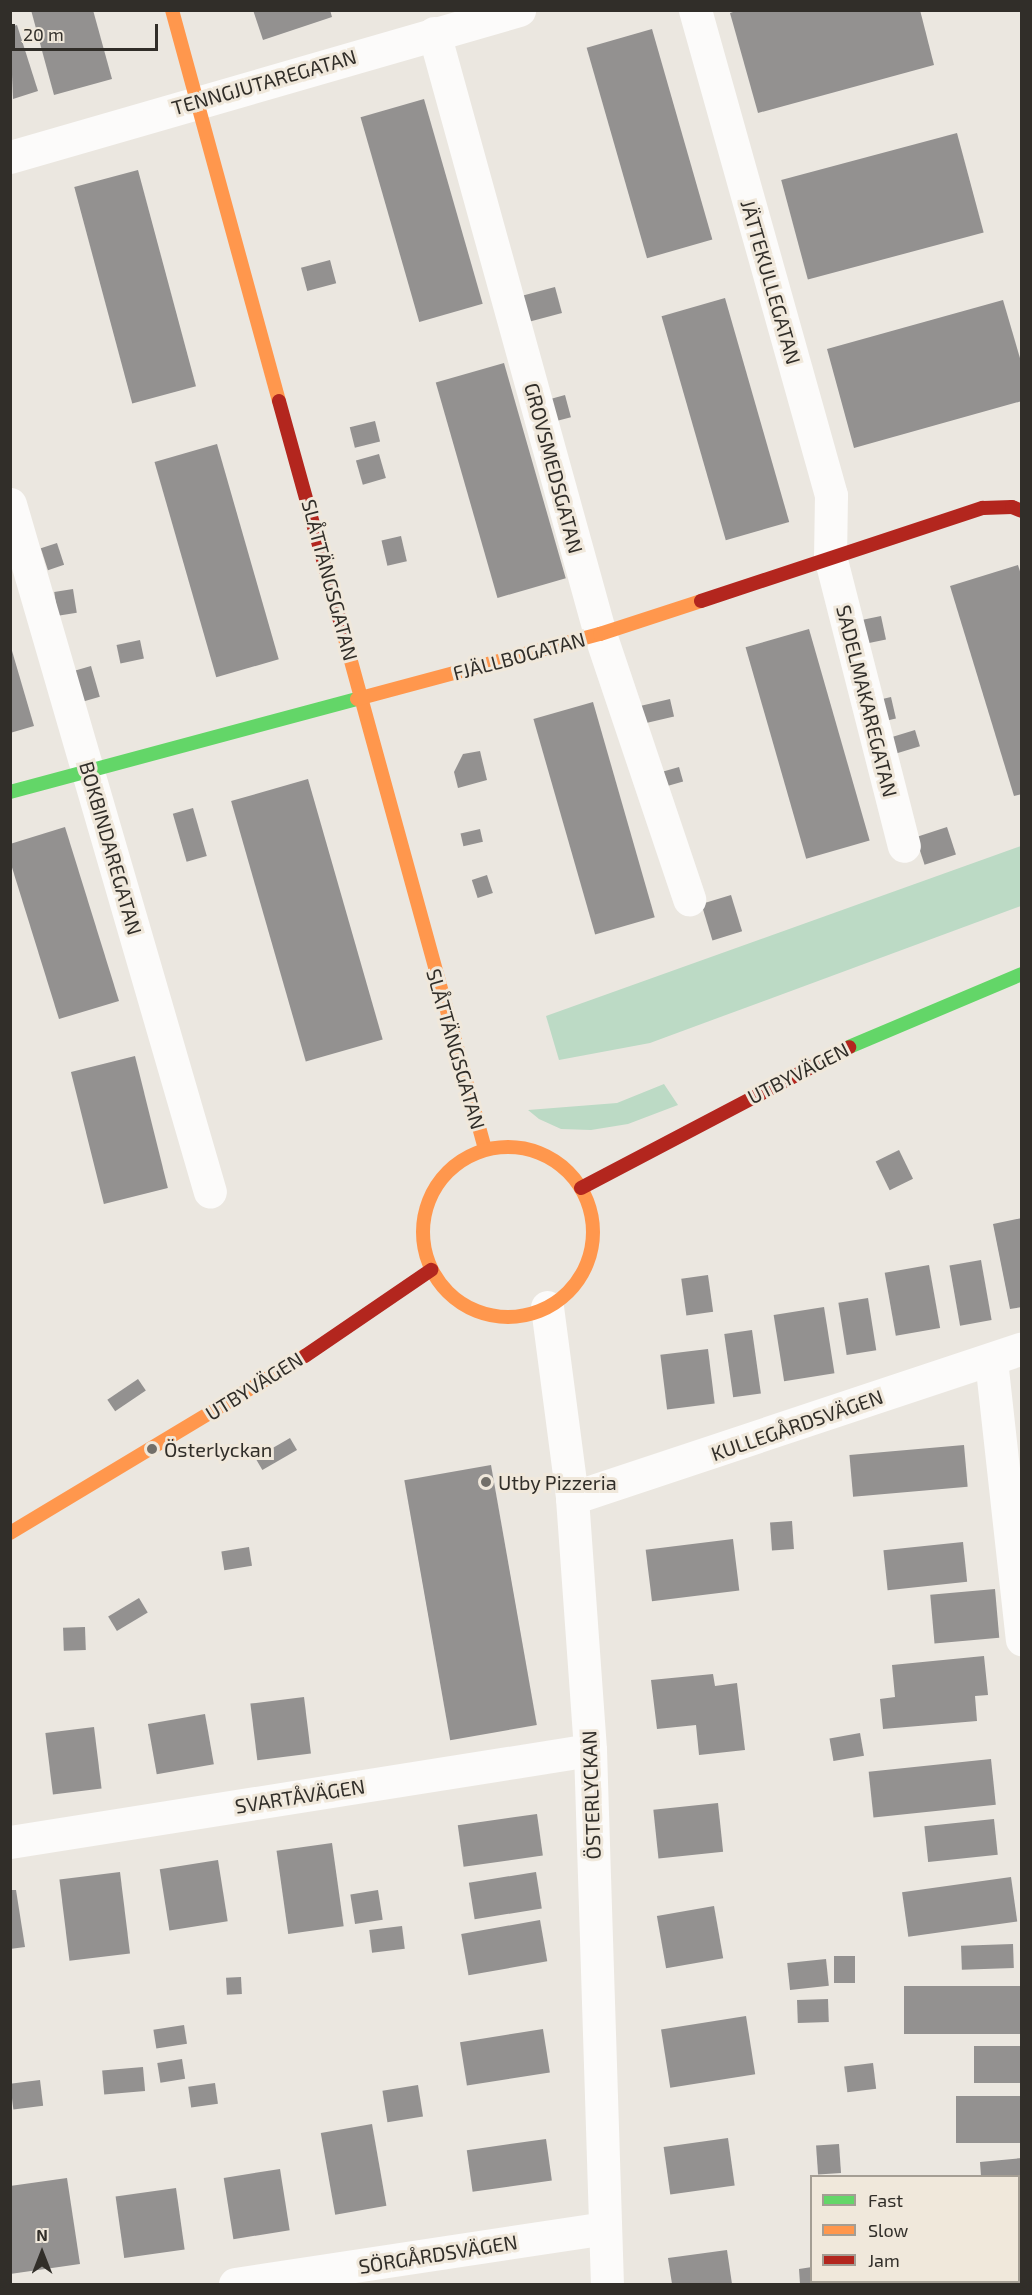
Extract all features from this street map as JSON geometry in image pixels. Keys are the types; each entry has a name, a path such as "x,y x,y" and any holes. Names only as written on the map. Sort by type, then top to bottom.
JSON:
{"street":[{"name":"SLÅTTÄNGSGATAN","path":"172,10 363,700 484,1149"},
{"name":"TENNGJUTAREGATAN","path":"10,157 197,100 519,10"},
{"name":"JÄTTEKULLEGATAN","path":"695,10 831,495 830,556"},
{"name":"GROVSMEDSGATAN","path":"434,33 600,634 689,899"},
{"name":"BOKBINDAREGATAN","path":"10,504 210,1192"},
{"name":"FJÄLLBOGATAN","path":"10,792 363,700 600,634 830,556 983,508 1012,507 1022,511"},
{"name":"SADELMAKAREGATAN","path":"830,556 904,846"},
{"name":"UTBYVÄGEN","path":"581,1188 876,1033 1022,974"},
{"path":"484,1149 532,1149 560,1164 581,1188 593,1226 592,1246 577,1281 547,1307 529,1314 491,1315 456,1299 431,1270 422,1234 430,1197 452,1167 484,1149"},
{"name":"UTBYVÄGEN","path":"10,1533 285,1370 431,1270"},
{"name":"ÖSTERLYCKAN","path":"547,1307 572,1498 590,1750 606,2284"},
{"name":"KULLEGÅRDSVÄGEN","path":"572,1498 1022,1348"},
{"path":"991,1360 1022,1639"},
{"name":"SVARTÅVÄGEN","path":"10,1842 590,1750"},
{"name":"SÖRGÅRDSVÄGEN","path":"235,2284 605,2228"}],"green space":[{"path":"1021,846 1021,906 650,1043 559,1060 546,1016"},
{"path":"664,1084 678,1105 628,1124 591,1130 561,1129 539,1119 528,1110 617,1103"}],"building":[{"path":"31,10 93,10 112,79 54,95"},
{"path":"253,10 330,10 332,17 263,40"},
{"path":"739,10 920,10 934,65 758,113 730,13"},
{"path":"17,25 38,91 13,99 10,27"},
{"path":"652,29 712,240 647,258 587,48"},
{"path":"424,99 483,304 419,322 361,117"},
{"path":"957,133 984,232 808,280 781,180"},
{"path":"138,170 196,386 132,403 74,187"},
{"path":"330,260 336,283 307,291 301,268"},
{"path":"555,287 562,313 530,322 523,296"},
{"path":"725,298 789,522 726,540 662,316"},
{"path":"1003,300 1022,365 1022,401 854,448 827,349"},
{"path":"504,363 566,578 497,598 436,383"},
{"path":"565,395 571,417 555,422 549,399"},
{"path":"375,421 380,441 355,448 350,427"},
{"path":"217,444 279,659 216,677 155,462"},
{"path":"379,454 386,478 363,485 356,461"},
{"path":"401,536 407,561 387,566 382,540"},
{"path":"57,543 64,565 48,570 41,548"},
{"path":"1018,565 1022,578 1022,794 1014,796 950,586"},
{"path":"73,589 77,613 58,616 54,592"},
{"path":"881,616 886,639 865,644 860,620"},
{"path":"809,629 870,840 806,859 746,647"},
{"path":"140,640 144,659 120,664 117,645"},
{"path":"10,644 34,726 10,733"},
{"path":"91,666 100,697 82,702 73,671"},
{"path":"891,697 896,718 876,723 872,701"},
{"path":"670,699 674,717 641,724 637,707"},
{"path":"593,702 655,917 595,934 533,719"},
{"path":"915,730 920,746 891,755 886,739"},
{"path":"480,751 487,780 458,788 454,772 463,754"},
{"path":"679,767 683,781 664,787 660,773"},
{"path":"308,779 383,1040 306,1062 231,801"},
{"path":"193,808 207,856 187,862 173,814"},
{"path":"65,827 119,1001 59,1019 10,861 10,844"},
{"path":"947,827 956,855 925,865 916,837"},
{"path":"480,829 483,842 463,846 461,833"},
{"path":"487,875 493,893 478,898 472,880"},
{"path":"731,895 742,931 712,940 701,904"},
{"path":"135,1056 168,1188 104,1204 71,1072"},
{"path":"899,1150 913,1179 890,1190 876,1161"},
{"path":"1022,1218 1022,1307 1010,1309 993,1224"},
{"path":"981,1260 992,1320 960,1326 949,1266"},
{"path":"929,1265 940,1328 896,1336 885,1273"},
{"path":"708,1275 713,1312 686,1315 681,1279"},
{"path":"868,1298 876,1350 847,1355 838,1303"},
{"path":"824,1307 834,1373 784,1381 774,1315"},
{"path":"752,1330 761,1393 733,1397 724,1334"},
{"path":"708,1349 715,1404 667,1409 660,1355"},
{"path":"138,1379 146,1391 115,1411 107,1400"},
{"path":"290,1438 297,1450 262,1470 255,1458"},
{"path":"964,1445 968,1487 853,1497 849,1455"},
{"path":"491,1465 537,1725 450,1740 404,1480"},
{"path":"792,1521 794,1549 772,1550 770,1523"},
{"path":"733,1539 739,1591 652,1601 646,1550"},
{"path":"963,1542 967,1582 888,1590 883,1550"},
{"path":"249,1547 252,1566 224,1570 221,1551"},
{"path":"995,1589 999,1638 935,1643 930,1595"},
{"path":"139,1598 148,1613 117,1631 108,1617"},
{"path":"85,1627 86,1650 64,1651 63,1628"},
{"path":"984,1656 988,1695 975,1696 977,1721 883,1729 880,1699 895,1697 892,1665"},
{"path":"713,1674 715,1686 737,1683 745,1750 699,1755 696,1725 657,1729 651,1680"},
{"path":"304,1697 311,1754 257,1760 250,1704"},
{"path":"205,1714 214,1764 157,1774 148,1724"},
{"path":"94,1727 102,1789 53,1795 45,1733"},
{"path":"860,1733 864,1756 833,1761 829,1738"},
{"path":"991,1759 996,1805 873,1818 869,1772"},
{"path":"718,1803 723,1852 658,1859 653,1810"},
{"path":"537,1814 543,1856 464,1867 458,1825"},
{"path":"994,1819 998,1855 928,1862 924,1826"},
{"path":"332,1843 344,1926 288,1934 277,1851"},
{"path":"218,1860 228,1921 169,1930 160,1869"},
{"path":"120,1872 130,1953 69,1961 59,1879"},
{"path":"536,1872 542,1909 475,1919 469,1883"},
{"path":"1011,1877 1017,1922 908,1937 902,1892"},
{"path":"10,1890 16,1890 25,1947 10,1949"},
{"path":"378,1890 383,1920 355,1924 350,1894"},
{"path":"714,1906 723,1958 666,1968 657,1916"},
{"path":"540,1920 547,1961 469,1975 461,1934"},
{"path":"402,1926 405,1949 372,1953 369,1930"},
{"path":"1013,1944 1014,1968 962,1970 961,1946"},
{"path":"834,1956 855,1956 855,1983 834,1983"},
{"path":"826,1959 829,1986 790,1990 787,1963"},
{"path":"241,1977 242,1994 227,1995 226,1978"},
{"path":"904,1986 1022,1986 1022,2034 904,2034"},
{"path":"828,1999 829,2022 798,2023 797,2000"},
{"path":"746,2016 755,2074 670,2088 661,2029"},
{"path":"184,2025 187,2044 156,2049 153,2030"},
{"path":"543,2029 550,2072 467,2086 460,2042"},
{"path":"974,2046 1022,2046 1022,2083 974,2083"},
{"path":"182,2059 185,2079 160,2083 157,2063"},
{"path":"873,2063 876,2089 847,2092 844,2067"},
{"path":"143,2067 145,2091 104,2094 102,2071"},
{"path":"40,2080 43,2106 13,2109 10,2084"},
{"path":"215,2083 218,2104 191,2108 188,2087"},
{"path":"418,2085 423,2117 387,2122 382,2091"},
{"path":"956,2096 1022,2096 1022,2143 956,2143"},
{"path":"372,2124 386,2206 335,2215 321,2133"},
{"path":"728,2138 735,2186 670,2195 664,2147"},
{"path":"546,2139 552,2181 473,2192 467,2150"},
{"path":"839,2144 841,2173 818,2175 816,2146"},
{"path":"1022,2158 1022,2195 1020,2196 1020,2175 981,2175 980,2162"},
{"path":"280,2169 290,2230 233,2239 224,2178"},
{"path":"67,2178 80,2264 10,2274 10,2186"},
{"path":"176,2188 185,2249 124,2258 116,2196"},
{"path":"727,2250 732,2284 672,2284 668,2258"},
{"path":"810,2267 810,2283 833,2284 800,2284 799,2269"}],"traffic: fast":[{"path":"10,792 357,699"},
{"path":"849,1047 1022,974"}],"traffic: slow":[{"path":"172,10 279,401"},
{"path":"357,699 600,634 701,601"},
{"path":"343,632 485,1149"},
{"path":"508,1147 541,1153 568,1172 587,1199 593,1232 587,1265 568,1292 541,1311 508,1317 475,1311 448,1292 429,1265 423,1232 429,1199 448,1172 475,1153 508,1147"},
{"path":"10,1533 305,1356"}],"traffic: jam":[{"path":"279,401 343,632"},
{"path":"701,601 983,508 1012,507 1022,511"},
{"path":"581,1188 849,1047"},
{"path":"305,1356 431,1270"}],"place":[{"name":"Österlyckan","path":"152,1449"},
{"name":"Utby Pizzeria","path":"486,1482"}]}
